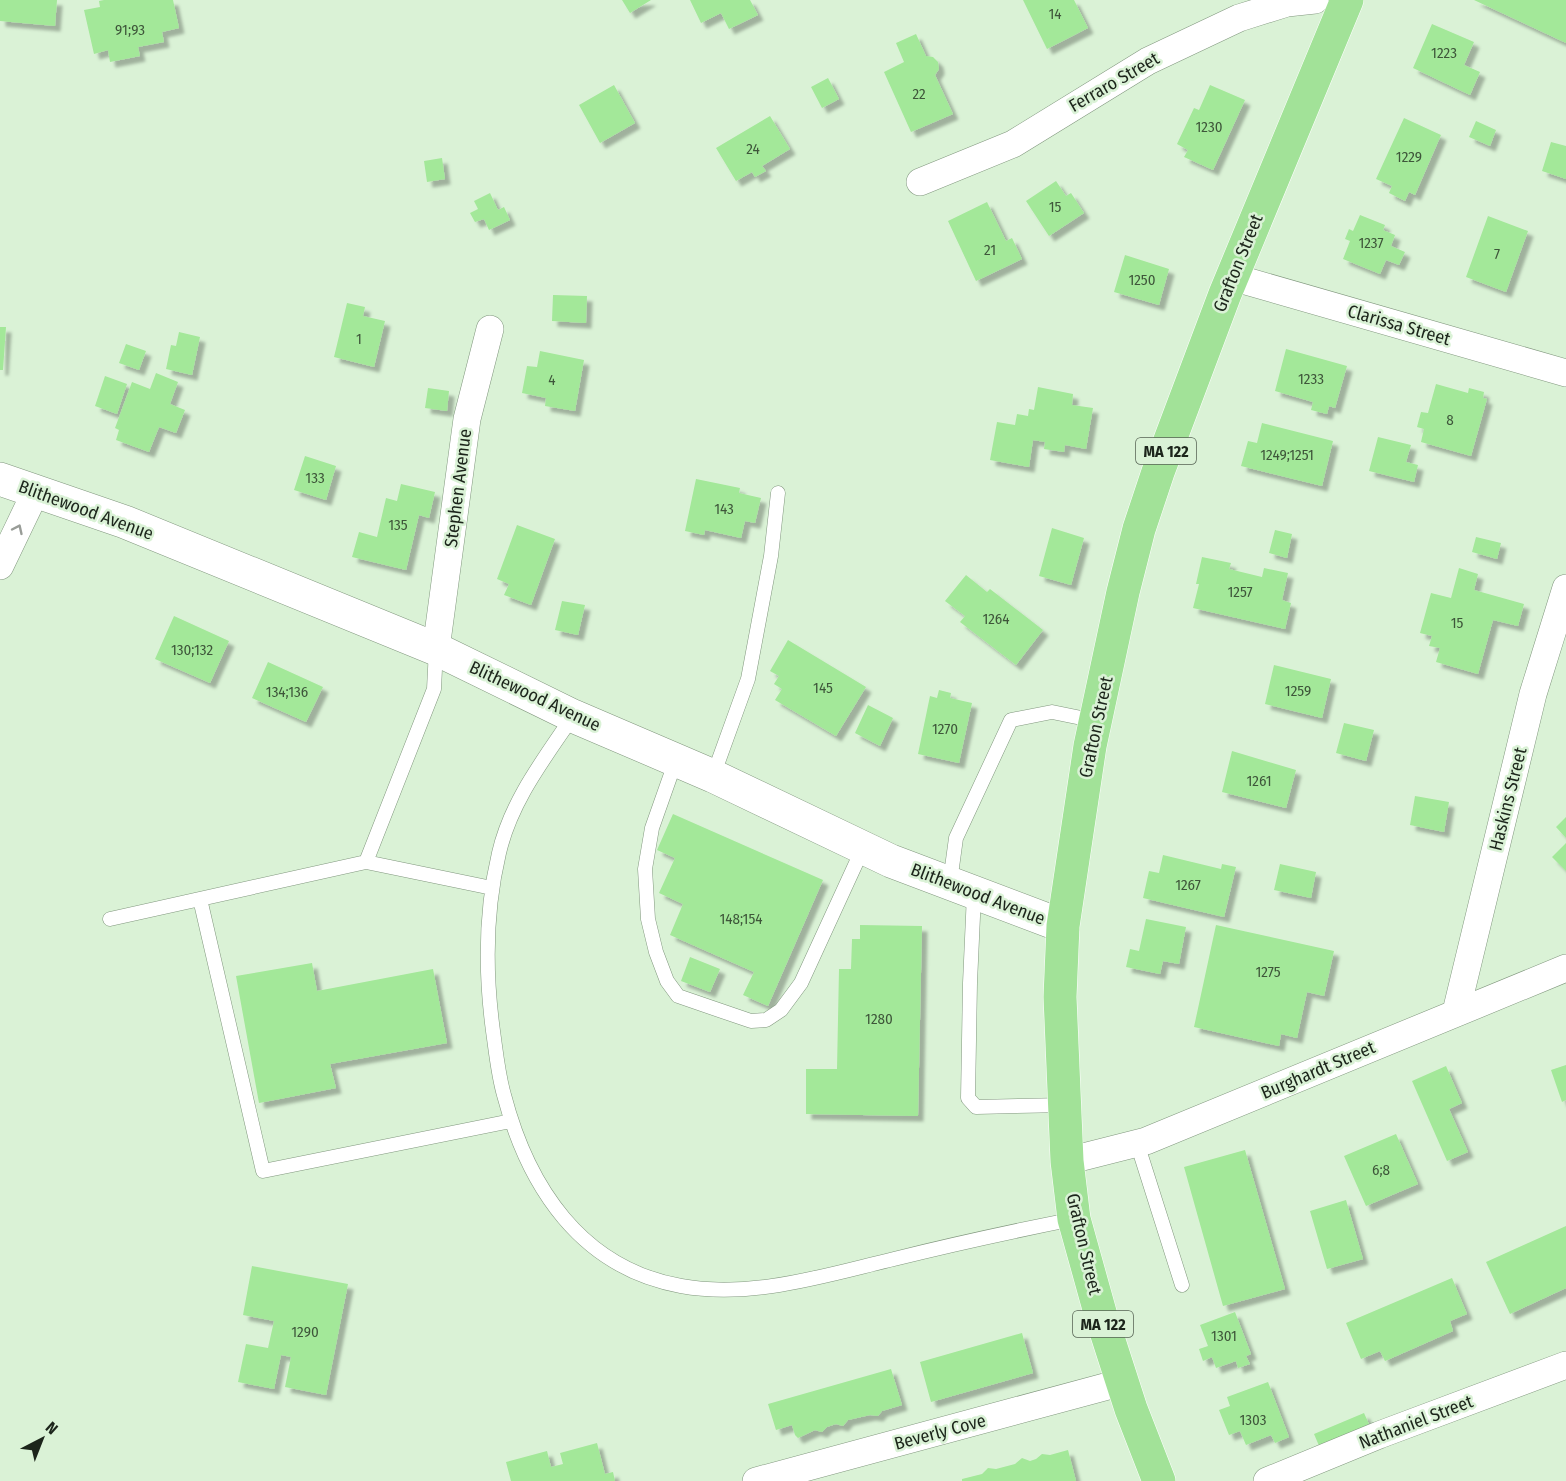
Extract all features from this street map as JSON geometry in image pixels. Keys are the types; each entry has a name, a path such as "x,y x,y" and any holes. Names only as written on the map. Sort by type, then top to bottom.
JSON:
{"highway":[{"name":"Grafton Street","path":"1159,1481 1101,1316 1074,1219 1068,1161 1060,997 1063,926 1076,831 1096,721 1123,592 1139,530 1162,462 1232,277 1347,0"}],"street":[{"name":"Ferraro Street","path":"920,182 1013,144 1148,60 1239,18 1287,3 1315,0"},
{"name":"Clarissa Street","path":"1232,277 1566,373"},
{"name":"Stephen Avenue","path":"436,649 467,419 490,329"},
{"name":"Blithewood Avenue","path":"0,479 125,522 436,649 573,716 713,776 863,848 962,889 1063,926"},
{"path":"0,566 36,491"},
{"name":"Haskins Street","path":"1456,1012 1533,694 1566,588"},
{"name":"Burghardt Street","path":"1068,1161 1137,1143 1566,968"},
{"name":"Nathaniel Street","path":"1267,1481 1379,1435 1566,1365"},
{"name":"Beverly Cove","path":"756,1481 1123,1382"}],"lane":[{"path":"713,776 748,679 771,556 778,493"},
{"path":"366,862 434,689 436,649"},
{"path":"1066,1105 976,1107 968,1098 970,984 956,838 1011,720 1052,712 1096,721"},
{"path":"573,716 528,781 510,816 499,851 487,925 489,990 503,1092 524,1155 538,1184 556,1210 577,1232 600,1252 626,1269 653,1280 710,1290 740,1290 831,1274 1074,1219"},
{"path":"676,760 652,828 645,869 648,919 656,952 667,981 678,996 751,1021 766,1020 781,1010 801,983 863,848"},
{"path":"110,919 366,862 492,888"},
{"path":"200,899 263,1171 512,1121"},
{"path":"1137,1143 1182,1285"}],"building":[{"path":"0,0 57,0 55,26 0,21"},
{"path":"173,0 179,28 162,32 164,42 138,47 140,56 110,62 108,50 94,54 84,10 100,7 99,1"},
{"path":"622,0 651,0 630,13"},
{"path":"690,0 750,0 758,15 729,29 721,13 701,23"},
{"path":"1023,0 1074,0 1088,28 1047,49"},
{"path":"1474,0 1566,0 1566,43"},
{"path":"1432,24 1474,42 1464,65 1480,72 1470,95 1413,68"},
{"path":"916,34 926,56 933,57 938,62 939,69 935,75 953,114 911,132 884,72 904,62 896,43"},
{"path":"828,78 839,99 822,108 811,87"},
{"path":"614,85 635,123 600,143 579,105"},
{"path":"1210,85 1245,100 1213,170 1184,157 1188,150 1177,144 1194,108 1199,110"},
{"path":"770,116 790,149 762,166 766,171 755,177 752,172 736,181 716,148"},
{"path":"1404,118 1441,135 1415,195 1409,192 1405,201 1389,193 1392,186 1376,179"},
{"path":"1476,121 1496,130 1490,146 1469,137"},
{"path":"1551,142 1566,146 1566,179 1542,171"},
{"path":"442,158 445,179 427,182 424,161"},
{"path":"1056,181 1066,196 1071,193 1084,213 1049,236 1026,201"},
{"path":"490,193 498,210 504,207 510,220 489,230 484,219 475,222 470,213 478,209 474,201"},
{"path":"987,202 1006,241 1012,238 1022,259 976,281 948,221"},
{"path":"1360,215 1385,225 1383,230 1395,235 1391,246 1405,252 1399,265 1386,260 1380,274 1343,259 1350,241 1345,239 1349,229 1353,231"},
{"path":"1488,216 1528,231 1506,292 1466,277"},
{"path":"1125,255 1169,269 1159,305 1114,292"},
{"path":"553,295 587,296 586,323 552,321"},
{"path":"347,303 365,307 363,316 385,321 374,367 334,357"},
{"path":"0,327 6,327 3,370 0,370"},
{"path":"179,332 200,337 192,375 166,369 171,345 176,346"},
{"path":"126,344 146,351 139,370 119,363"},
{"path":"1286,349 1347,366 1335,408 1329,406 1327,414 1311,410 1313,402 1275,391"},
{"path":"540,351 584,360 575,411 545,406 546,398 522,393 527,366 537,367"},
{"path":"156,373 178,382 170,404 185,410 176,433 159,427 149,452 116,440 119,430 115,428 132,382 150,389"},
{"path":"105,376 127,384 117,414 95,406"},
{"path":"1436,384 1468,393 1469,388 1484,392 1483,398 1487,399 1471,456 1421,442 1424,429 1417,427 1421,412 1428,413"},
{"path":"1038,387 1073,394 1072,405 1093,408 1086,449 1065,445 1064,452 1044,449 1045,442 1033,440 1029,467 990,460 997,422 1015,425 1017,414 1028,416 1029,409 1034,410"},
{"path":"428,388 449,391 447,411 425,408"},
{"path":"1262,423 1333,441 1322,486 1241,466 1248,441 1257,443"},
{"path":"1378,437 1411,445 1406,462 1418,465 1414,482 1369,471"},
{"path":"305,456 336,466 326,500 294,490"},
{"path":"696,479 740,488 739,493 761,498 755,523 745,521 741,538 705,530 704,535 685,531"},
{"path":"401,484 435,492 429,518 419,515 406,570 352,557 359,532 377,537 386,498 397,501"},
{"path":"517,525 555,539 531,605 504,595 509,584 497,579"},
{"path":"1052,528 1084,538 1071,585 1039,576"},
{"path":"1275,530 1292,534 1287,558 1269,553"},
{"path":"1476,537 1501,543 1497,559 1472,552"},
{"path":"1202,557 1231,563 1229,569 1262,577 1264,568 1288,573 1282,600 1291,603 1285,629 1193,608"},
{"path":"1459,568 1478,574 1474,590 1524,604 1518,626 1493,620 1478,674 1436,662 1440,648 1429,646 1432,636 1420,633 1431,593 1451,598"},
{"path":"966,575 987,592 990,589 1043,630 1016,665 960,622 965,616 945,601"},
{"path":"562,601 585,605 578,635 555,630"},
{"path":"174,616 229,641 210,683 155,659"},
{"path":"788,640 866,687 836,736 775,700 782,689 774,684 779,676 770,671"},
{"path":"268,662 323,687 306,722 252,698"},
{"path":"1274,665 1331,679 1322,718 1265,704"},
{"path":"939,690 951,693 950,698 972,703 959,763 918,754 930,696 937,698"},
{"path":"868,705 893,718 880,746 855,733"},
{"path":"1344,723 1374,730 1366,761 1336,753"},
{"path":"1232,751 1296,770 1286,808 1222,792"},
{"path":"1415,796 1449,802 1444,832 1410,825"},
{"path":"673,814 823,880 768,1006 743,995 754,972 670,935 683,904 659,893 675,858 657,850"},
{"path":"1566,817 1566,838 1556,827"},
{"path":"1566,843 1566,871 1552,857"},
{"path":"1163,855 1221,869 1222,864 1236,867 1224,917 1143,898 1149,871 1159,873"},
{"path":"1280,864 1316,872 1311,898 1274,890"},
{"path":"1146,919 1186,927 1179,964 1163,961 1160,974 1126,967 1130,949 1139,951"},
{"path":"860,925 922,926 918,1116 806,1114 806,1069 837,1069 839,969 851,969 852,939 860,939"},
{"path":"1216,925 1334,951 1324,996 1307,992 1297,1038 1281,1034 1279,1046 1194,1027"},
{"path":"690,957 720,969 710,992 681,981"},
{"path":"312,963 317,991 433,969 447,1043 330,1064 336,1088 259,1103 236,976"},
{"path":"1566,1065 1566,1100 1562,1102 1551,1070"},
{"path":"1446,1066 1462,1103 1449,1109 1468,1152 1447,1161 1412,1081"},
{"path":"1396,1134 1418,1184 1366,1206 1344,1156"},
{"path":"1245,1150 1285,1289 1223,1306 1184,1167"},
{"path":"1346,1200 1363,1259 1327,1269 1310,1211"},
{"path":"1566,1226 1566,1288 1510,1314 1486,1262"},
{"path":"252,1266 348,1284 326,1395 285,1387 291,1357 281,1355 274,1389 238,1382 246,1344 268,1348 274,1321 243,1315"},
{"path":"1452,1278 1467,1314 1450,1321 1453,1331 1385,1361 1380,1351 1361,1359 1346,1323"},
{"path":"1235,1312 1251,1354 1246,1356 1250,1364 1238,1368 1236,1361 1216,1368 1212,1357 1203,1361 1199,1349 1208,1346 1200,1325"},
{"path":"1022,1333 1033,1373 931,1402 920,1362"},
{"path":"891,1369 902,1405 882,1411 878,1416 870,1415 848,1420 843,1426 836,1424 827,1427 822,1432 815,1430 798,1438 792,1425 776,1430 768,1404"},
{"path":"1268,1382 1289,1437 1275,1443 1271,1435 1246,1445 1240,1431 1229,1435 1219,1410 1230,1406 1227,1397"},
{"path":"1364,1413 1373,1433 1323,1455 1314,1434"},
{"path":"597,1443 605,1474 613,1472 615,1481 511,1481 506,1462 547,1451 551,1467 563,1464 560,1453"},
{"path":"1068,1450 1076,1481 962,1481 962,1479 982,1474 988,1468 996,1469 1015,1464 1022,1458 1030,1461 1042,1454 1050,1455"}]}
